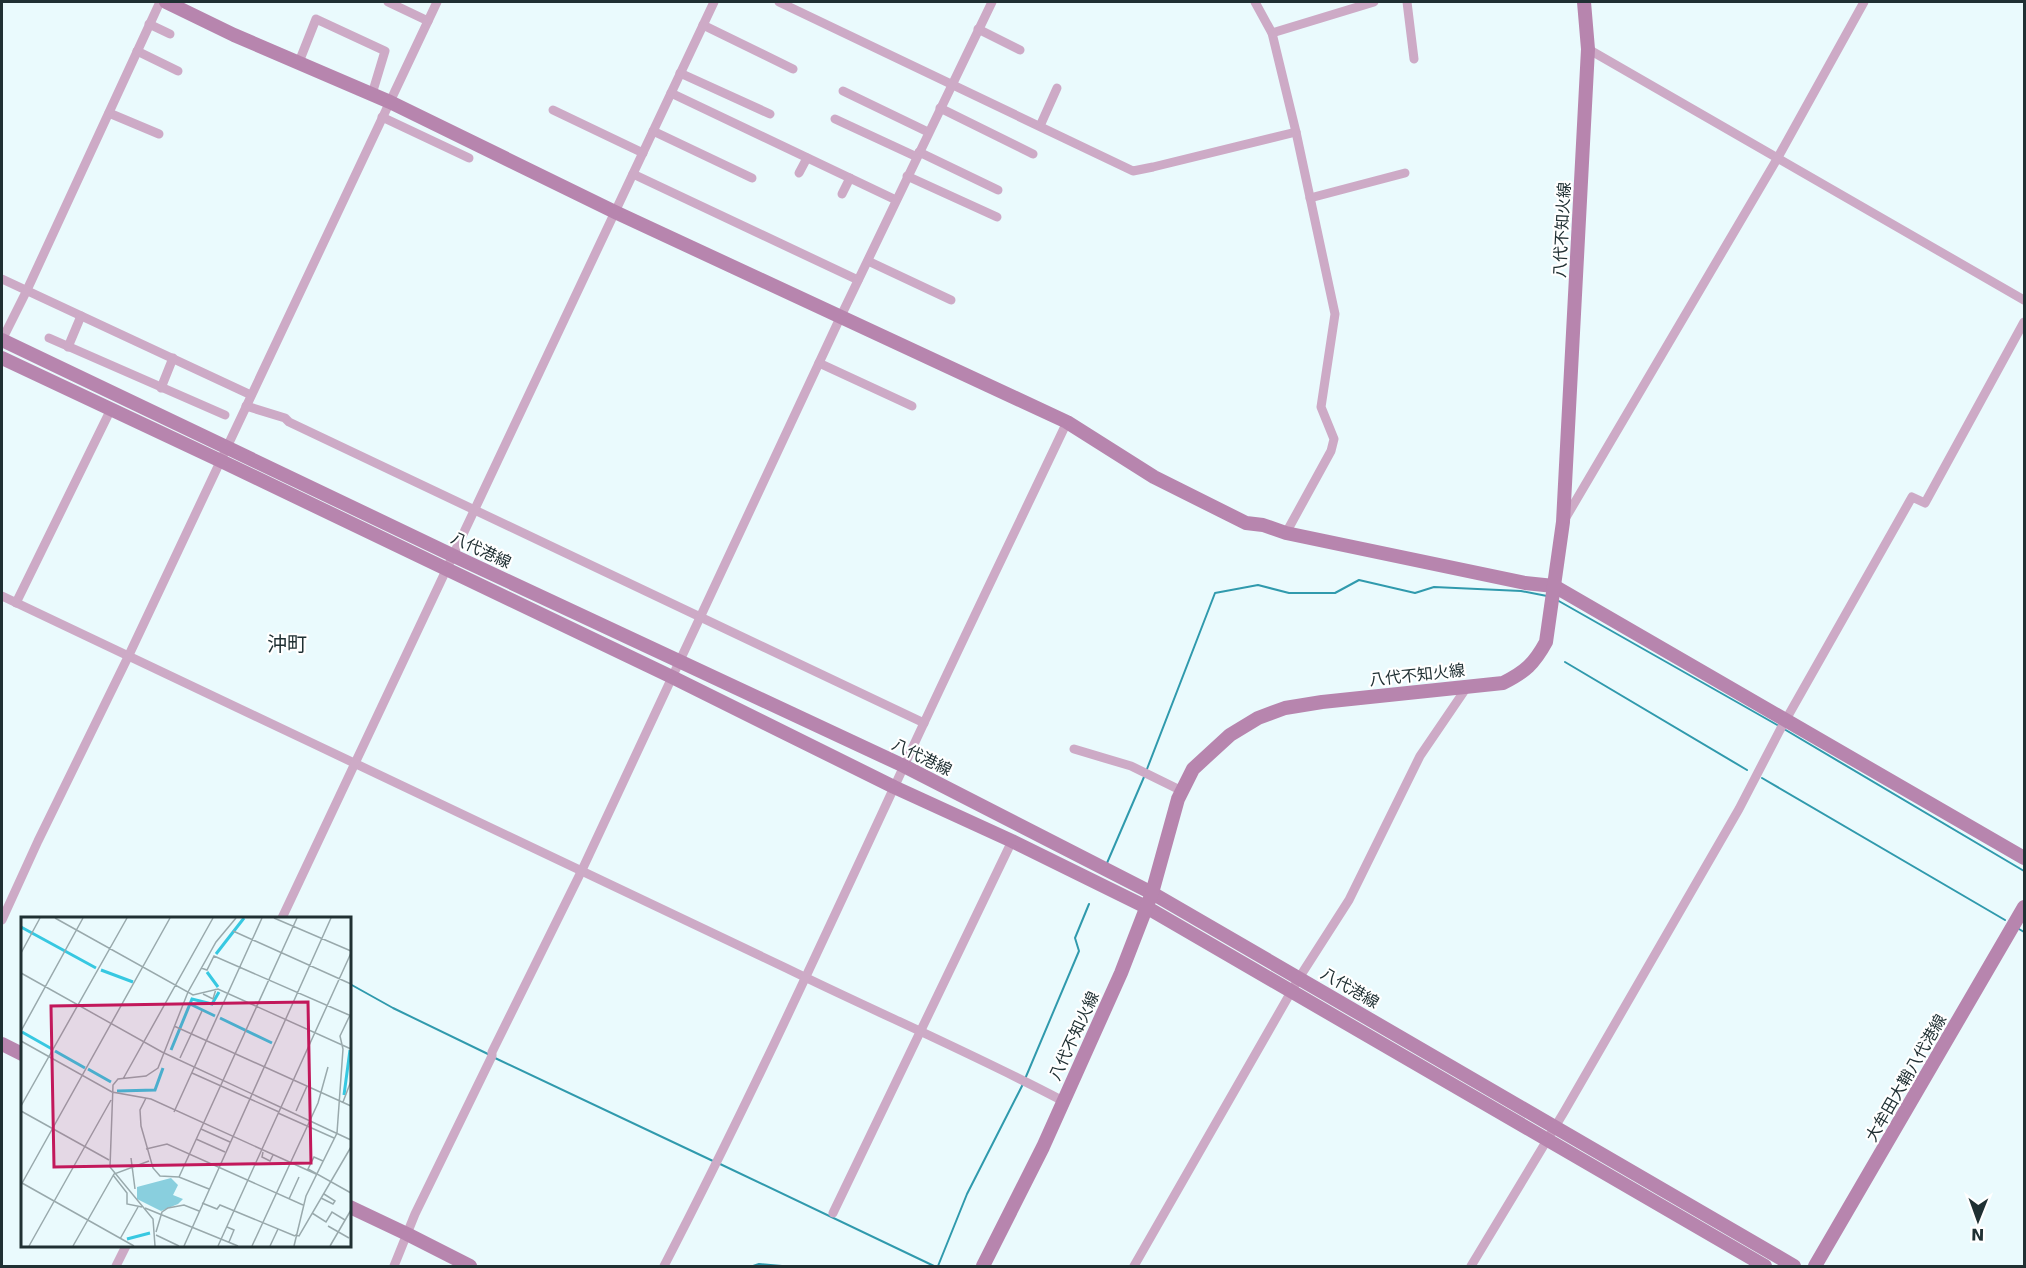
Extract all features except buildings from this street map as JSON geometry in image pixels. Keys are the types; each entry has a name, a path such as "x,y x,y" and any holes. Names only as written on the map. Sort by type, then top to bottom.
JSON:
{"main road":[{"path":"166,2 234,35 390,102 615,212 1067,422 1154,477 1246,523 1553,590 1784,725 2025,858"},
{"name":"八代不知火線","path":"983,1266 1043,1147 1121,973 1152,893 1178,799 1193,769 1230,735 1258,718 1285,708 1503,683 1522,673 1537,659 1546,642 1563,522 1588,49 1584,2"},
{"name":"八代港線","path":"2,340 447,569 1146,907 1765,1266"},
{"name":"八代港線","path":"2,358 111,409 224,454 454,556 904,766 1152,893 1794,1266"},
{"name":"大牟田大鞘八代港線","path":"1815,1266 2025,907"},
{"path":"2,1044 21,1054"},
{"path":"351,1208 470,1266"}],"street":[{"path":"2,340 160,2"},
{"path":"388,2 428,21"},
{"path":"2,920 437,2"},
{"path":"282,917 714,2"},
{"path":"779,2 1133,171 1296,132"},
{"path":"394,1266 406,1234 492,1052 582,870 951,83 992,2"},
{"path":"1256,2 1272,33 1335,314 1321,407 1334,440 1286,533"},
{"path":"1272,33 1374,2"},
{"path":"1407,2 1414,59"},
{"path":"1563,522 1777,159 1864,2"},
{"path":"299,62 316,19 385,51 372,94"},
{"path":"149,24 170,34"},
{"path":"703,25 793,69"},
{"path":"978,29 1020,50"},
{"path":"1588,49 2025,300"},
{"path":"137,51 178,71"},
{"path":"680,73 770,114"},
{"path":"1040,126 1057,88"},
{"path":"843,91 928,132"},
{"path":"671,93 896,200"},
{"path":"940,108 1033,154"},
{"path":"553,110 643,153"},
{"path":"108,113 159,134"},
{"path":"382,117 469,158"},
{"path":"835,119 998,190"},
{"path":"653,131 752,178"},
{"path":"799,173 807,158"},
{"path":"1310,198 1405,173"},
{"path":"633,174 858,280"},
{"path":"908,176 998,217"},
{"path":"842,194 850,178"},
{"path":"868,261 951,300"},
{"path":"2,279 251,395"},
{"path":"68,346 81,316"},
{"path":"1471,1266 1739,809 1912,497 1925,503 2025,322"},
{"path":"49,338 225,415"},
{"path":"161,388 173,358"},
{"path":"819,363 912,406"},
{"path":"246,406 285,418 289,422 474,511 924,723"},
{"path":"16,603 111,409"},
{"path":"664,1266 717,1163 806,978 1067,422"},
{"path":"2,596 354,765 921,1031 1063,1101"},
{"path":"1134,1266 1299,978 1349,900 1420,756 1467,687"},
{"path":"1074,749 1131,766 1182,790"},
{"path":"833,1213 1012,841"},
{"path":"116,1266 125,1247"}],"waterway":[{"path":"1147,769 1215,593 1258,585 1289,593 1335,593 1359,580 1415,593 1434,587 1521,591 1547,596"},
{"path":"1557,600 1779,726"},
{"path":"1565,662 1747,770"},
{"path":"1784,729 2024,871"},
{"path":"1107,863 1144,777"},
{"path":"1762,778 2005,920"},
{"path":"1025,1079 1079,951 1075,938 1089,904"},
{"path":"2019,929 2024,932"},
{"path":"351,985 393,1008 490,1055"},
{"path":"495,1058 713,1161"},
{"path":"938,1266 967,1194 1023,1084"},
{"path":"718,1163 934,1266"},
{"path":"753,1266 759,1264 782,1266"}],"district":[{"name":"沖町","path":"287,644"}]}
